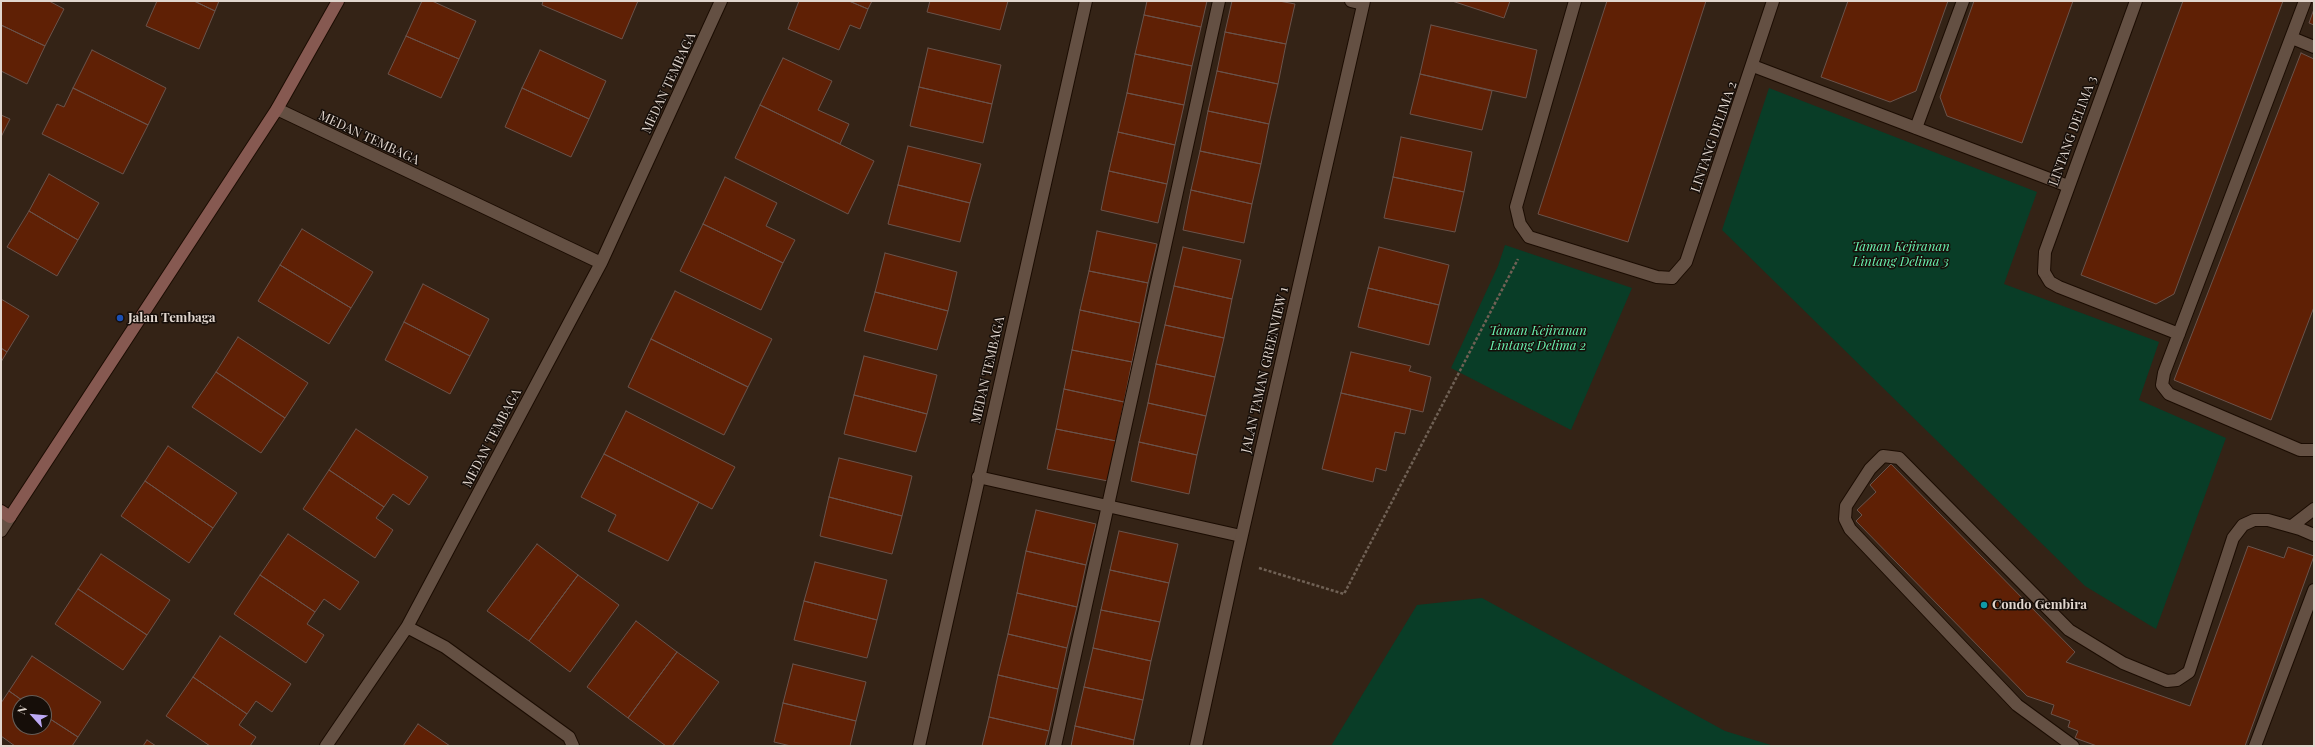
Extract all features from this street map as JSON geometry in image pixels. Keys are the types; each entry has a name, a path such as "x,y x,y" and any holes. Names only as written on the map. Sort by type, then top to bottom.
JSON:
{"street":[{"path":"1,532 6,514 277,110 338,1"},
{"name":"MEDAN TEMBAGA","path":"326,746 407,627 601,263 721,1"},
{"name":"MEDAN TEMBAGA","path":"919,746 978,477 1086,1"},
{"path":"1055,746 1219,1"},
{"path":"1351,1 1364,2"},
{"path":"1529,237 1520,224 1516,207 1575,1"},
{"name":"LINTANG DELIMA 2","path":"1529,237 1657,277 1672,278 1686,262 1753,66 1773,1"},
{"path":"1916,128 1963,1"},
{"name":"LINTANG DELIMA 3","path":"2136,1 2045,252 2044,272 2050,282 2059,288 2179,334"},
{"path":"2305,1 2164,373 2162,385 2169,394 2300,450 2314,450"},
{"name":"JALAN TAMAN GREENVIEW 1","path":"1196,746 1241,536 1364,2"},
{"path":"2292,38 2314,47"},
{"path":"1753,66 2068,186"},
{"name":"MEDAN TEMBAGA","path":"277,110 601,263"},
{"path":"2073,746 2017,705 1850,529 1845,519 1846,506 1874,465 1883,456 1899,458 2069,630 2123,663 2167,681 2178,680 2189,672 2233,538 2243,525 2254,520 2268,520 2292,526 2314,535"},
{"path":"978,477 1241,536"},
{"path":"2292,526 2314,509"},
{"path":"2255,746 2314,590"},
{"path":"407,627 446,647 569,737 573,746"}],"path":[{"path":"1236,561 1344,594 1529,237"}],"green space":[{"name":"Taman Kejiranan Lintang Delima 3","path":"1769,88 2037,192 2004,284 2159,342 2139,400 2226,438 2156,629 2085,586 1722,230"},
{"name":"Taman Kejiranan Lintang Delima 2","path":"1505,245 1632,288 1571,430 1451,368 1498,266"},
{"path":"1482,598 1725,731 1774,746 1331,746 1417,605"}],"building":[{"path":"1,1 49,1 64,9 45,46 1,25"},
{"path":"157,1 194,1 215,11 199,49 146,26"},
{"path":"194,1 219,1 215,11"},
{"path":"422,1 432,1 476,21 459,59 406,36"},
{"path":"543,1 638,1 622,39 542,5"},
{"path":"799,1 849,1 868,9 860,29 850,25 839,50 788,29"},
{"path":"849,1 872,1 868,9"},
{"path":"930,1 1008,1 1000,30 927,12"},
{"path":"1147,1 1207,1 1201,27 1144,15"},
{"path":"1232,1 1279,1 1295,4 1286,44 1225,32"},
{"path":"1452,1 1510,1 1504,18"},
{"path":"1607,1 1706,1 1628,242 1538,214"},
{"path":"1848,1 1948,1 1916,91 1890,102 1821,77"},
{"path":"1974,1 2073,1 2022,143 1947,116 1940,97"},
{"path":"2183,1 2283,1 2174,294 2156,304 2081,275"},
{"path":"2314,9 2314,25 2309,23"},
{"path":"1144,15 1201,27 1192,66 1135,54"},
{"path":"1,25 45,46 27,84 1,71"},
{"path":"1431,25 1537,50 1526,98 1420,74"},
{"path":"1225,32 1286,44 1278,84 1217,71"},
{"path":"406,36 459,59 441,98 388,74"},
{"path":"928,48 1001,65 992,104 919,87"},
{"path":"92,50 166,88 148,125 73,88"},
{"path":"540,50 606,81 589,119 522,88"},
{"path":"2301,53 2314,59 2314,307 2271,420 2174,380"},
{"path":"1135,54 1192,66 1184,105 1127,93"},
{"path":"783,58 832,81 818,110 849,124 840,144 760,105"},
{"path":"1217,71 1278,84 1269,124 1208,111"},
{"path":"1420,74 1492,91 1482,130 1410,114"},
{"path":"919,87 992,104 983,143 910,126"},
{"path":"73,88 148,125 123,174 42,134 57,104 64,107"},
{"path":"522,88 589,119 571,157 505,127"},
{"path":"1127,93 1184,105 1175,145 1118,132"},
{"path":"760,105 874,161 848,214 735,158"},
{"path":"1208,111 1269,124 1261,164 1200,151"},
{"path":"1,115 10,119 1,137"},
{"path":"1118,132 1175,145 1167,184 1109,171"},
{"path":"1401,137 1472,152 1464,192 1393,177"},
{"path":"908,146 981,164 970,203 898,185"},
{"path":"1200,151 1261,164 1252,204 1191,190"},
{"path":"1109,171 1167,184 1158,223 1101,210"},
{"path":"49,174 99,203 78,240 29,211"},
{"path":"725,177 777,203 766,226 795,240 783,263 703,224"},
{"path":"1393,177 1464,192 1455,232 1384,218"},
{"path":"898,185 970,203 960,242 888,224"},
{"path":"1191,190 1252,204 1244,243 1183,230"},
{"path":"29,211 78,240 57,276 7,247"},
{"path":"703,224 783,263 761,310 680,271"},
{"path":"302,229 373,272 351,308 280,265"},
{"path":"1097,231 1157,244 1148,283 1089,271"},
{"path":"1183,247 1241,260 1232,299 1174,286"},
{"path":"1379,247 1449,265 1439,305 1368,288"},
{"path":"885,253 957,272 948,311 875,292"},
{"path":"280,265 351,308 329,344 258,301"},
{"path":"1089,271 1148,283 1140,323 1080,310"},
{"path":"423,284 489,319 470,356 404,322"},
{"path":"1174,286 1232,299 1224,338 1165,325"},
{"path":"1368,288 1439,305 1429,345 1358,327"},
{"path":"675,291 772,339 748,387 651,339"},
{"path":"875,292 948,311 937,350 864,331"},
{"path":"1,299 29,316 7,352 1,348"},
{"path":"1080,310 1140,323 1132,362 1072,350"},
{"path":"404,322 470,356 450,394 385,360"},
{"path":"1165,325 1224,338 1215,377 1156,364"},
{"path":"238,337 308,383 285,418 216,372"},
{"path":"651,339 748,387 724,435 628,387"},
{"path":"1,348 7,352 1,362"},
{"path":"1072,350 1132,362 1124,402 1064,389"},
{"path":"1351,352 1411,366 1409,371 1431,377 1423,412 1341,393"},
{"path":"864,356 937,375 927,414 854,395"},
{"path":"1156,364 1215,377 1206,416 1148,403"},
{"path":"216,372 285,418 261,453 192,407"},
{"path":"1064,389 1124,402 1116,441 1056,429"},
{"path":"1341,393 1411,409 1405,434 1395,432 1386,471 1376,468 1373,482 1322,469"},
{"path":"854,395 927,414 916,452 844,434"},
{"path":"1148,403 1206,416 1197,455 1139,442"},
{"path":"626,411 735,467 712,509 604,454"},
{"path":"356,429 428,477 409,505 393,494 384,507 329,470"},
{"path":"1056,429 1116,441 1108,481 1047,469"},
{"path":"1139,442 1197,455 1189,494 1131,481"},
{"path":"168,446 237,493 213,528 145,481"},
{"path":"604,454 699,502 668,561 608,531 616,515 581,497"},
{"path":"839,458 912,476 902,516 829,497"},
{"name":"Condo Gembira","path":"1891,464 2075,652 2066,662 2190,706 2248,546 2284,558 2288,547 2314,556 2245,746 2097,746 2075,738 2078,731 2068,727 2070,721 2051,714 2054,705 2027,696 1856,521 1862,515 1857,510 1876,492 1870,485"},
{"path":"329,470 384,507 376,518 393,530 375,558 303,509"},
{"path":"145,481 213,528 189,563 121,516"},
{"path":"829,497 902,516 892,554 820,536"},
{"path":"1036,510 1096,524 1086,565 1026,551"},
{"path":"1119,531 1178,544 1169,583 1110,570"},
{"path":"288,534 359,582 340,610 324,599 315,612 260,575"},
{"path":"537,544 578,575 529,641 487,611"},
{"path":"1026,551 1086,565 1077,607 1017,593"},
{"path":"101,554 170,600 147,635 78,589"},
{"path":"815,562 887,580 877,620 804,601"},
{"path":"1110,570 1169,583 1160,622 1101,610"},
{"path":"260,575 315,612 307,624 324,635 306,663 234,614"},
{"path":"578,575 619,605 570,672 529,641"},
{"path":"78,589 147,635 123,670 55,624"},
{"path":"1017,593 1077,607 1067,648 1008,634"},
{"path":"804,601 877,620 867,658 794,640"},
{"path":"1101,610 1160,622 1151,661 1093,648"},
{"path":"636,621 677,652 628,718 587,687"},
{"path":"1008,634 1067,648 1058,689 998,675"},
{"path":"220,636 291,684 272,712 256,701 247,714 193,677"},
{"path":"1093,648 1151,661 1143,700 1084,687"},
{"path":"677,652 719,682 672,746 666,746 628,718"},
{"path":"32,656 101,702 78,737 52,720 52,695 15,695 9,691"},
{"path":"793,664 866,682 856,721 783,703"},
{"path":"998,675 1058,689 1049,731 989,717"},
{"path":"193,677 247,714 239,725 256,737 250,746 210,746 166,716"},
{"path":"1084,687 1143,700 1134,740 1075,726"},
{"path":"9,691 15,695 12,695 12,735 52,735 52,720 78,737 72,746 15,746 1,736 1,703"},
{"path":"783,703 856,721 850,746 791,746 774,742"},
{"path":"989,717 1049,731 1045,746 982,746"},
{"path":"418,724 450,746 403,746"},
{"path":"1075,726 1134,740 1133,746 1071,746"},
{"path":"147,740 156,746 143,746"}],"place":[{"name":"Jalan Tembaga","path":"120,318"},
{"name":"Condo Gembira","path":"1984,605"}]}
